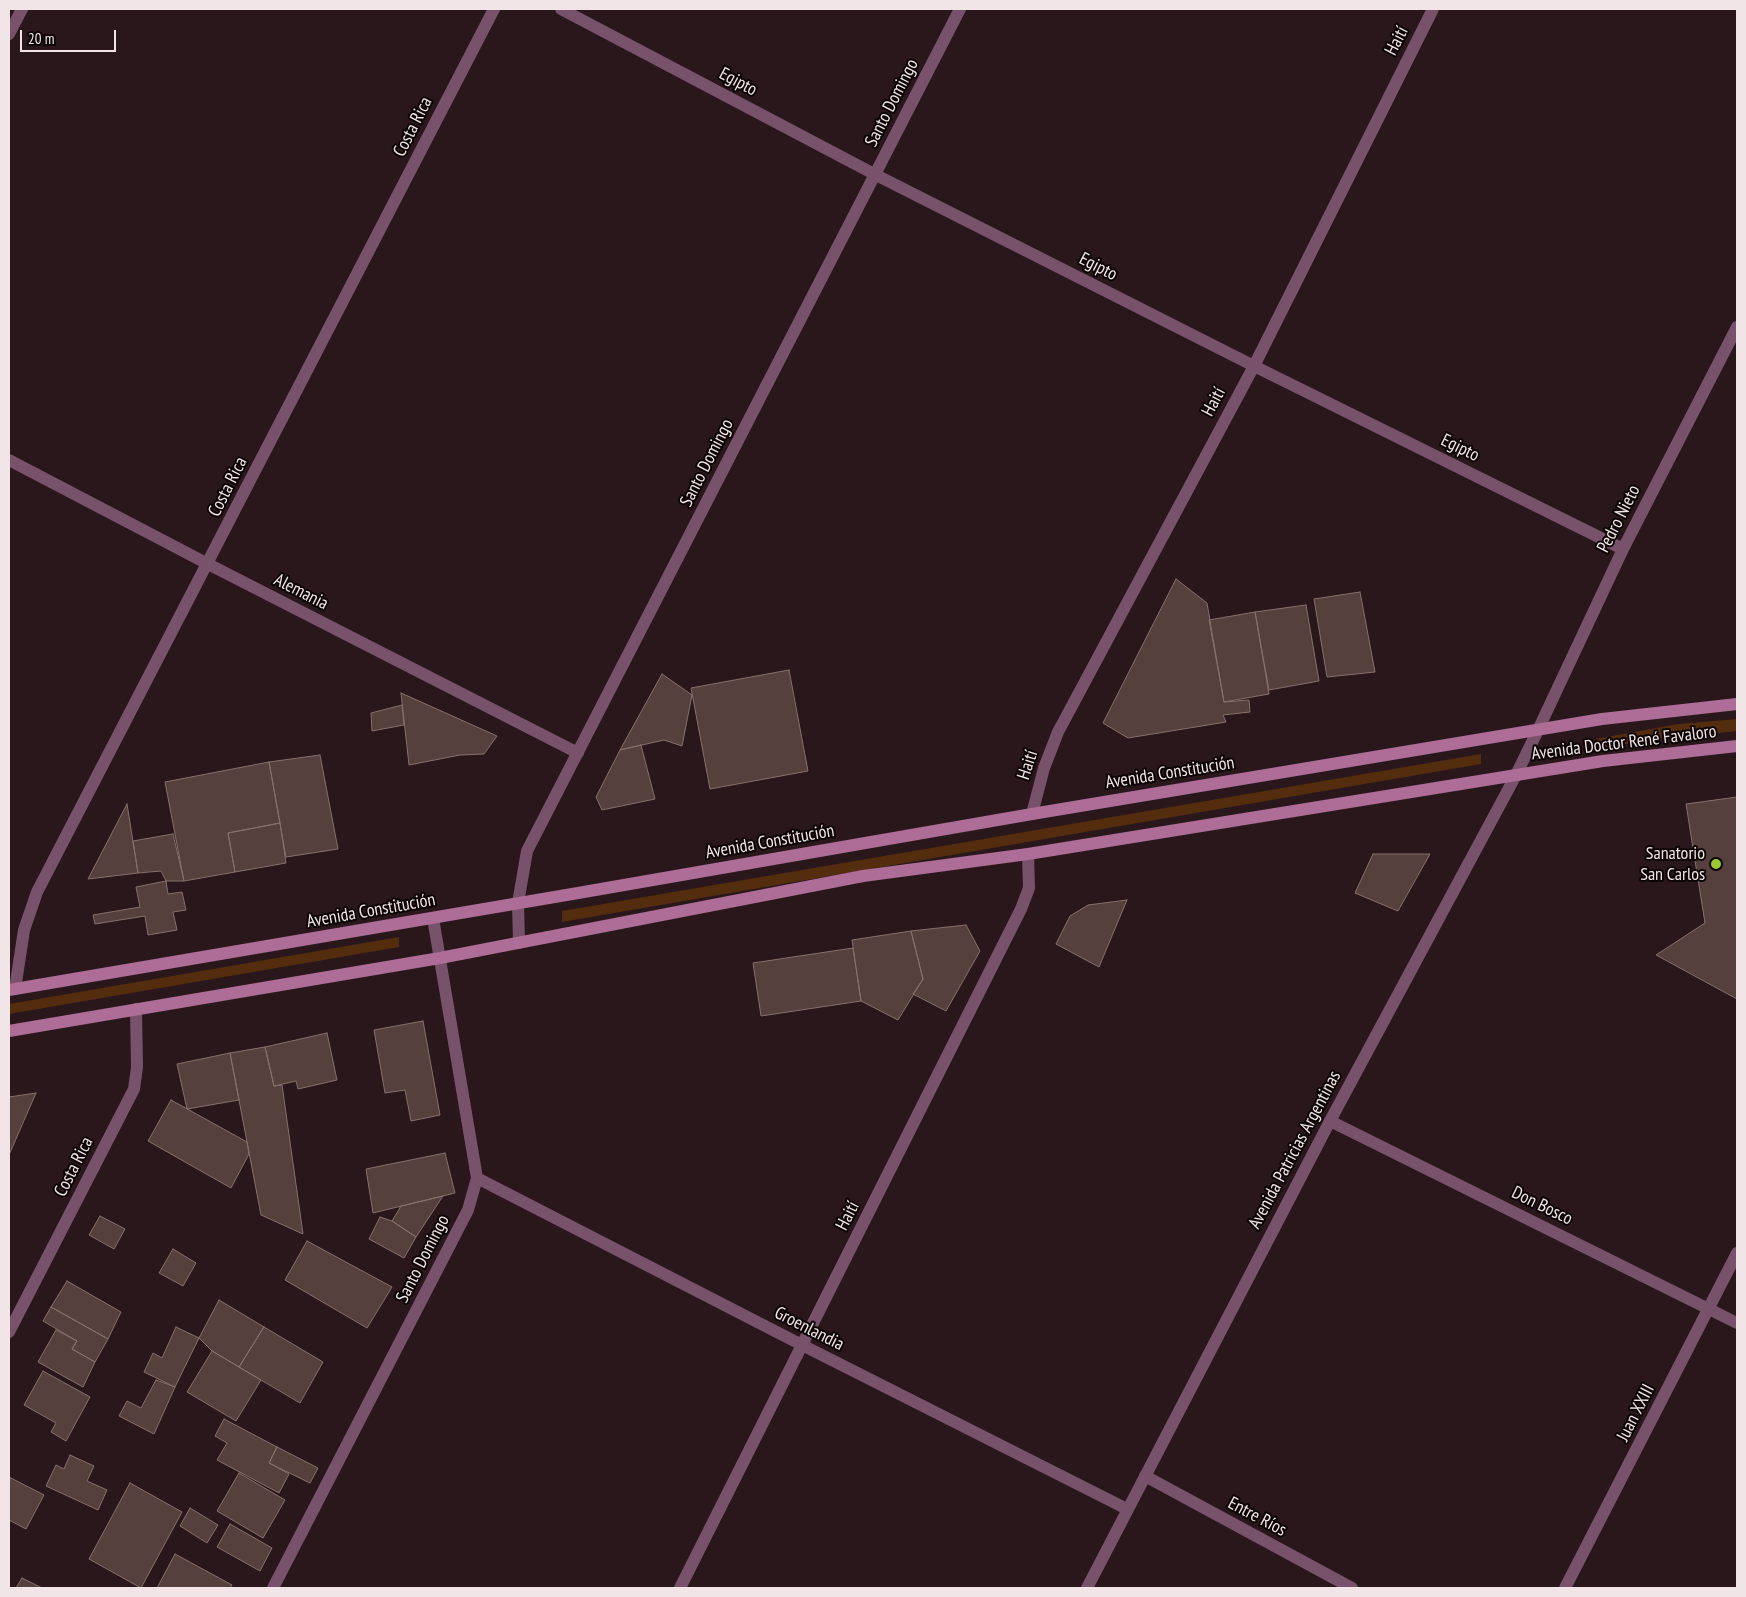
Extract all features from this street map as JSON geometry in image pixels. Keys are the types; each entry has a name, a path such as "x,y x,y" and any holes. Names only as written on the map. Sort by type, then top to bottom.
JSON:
{"main road":[{"name":"Avenida Doctor René Favaloro","path":"1538,730 1602,719 1737,704"},
{"name":"Avenida Constitución","path":"12,989 1032,814 1538,730"},
{"name":"Avenida Doctor René Favaloro","path":"1516,775 1603,761 1737,746"},
{"path":"9,1031 440,958 863,876 1028,854 1516,775"}],"street":[{"path":"9,34 22,9"},
{"name":"Costa Rica","path":"12,989 24,930 37,892 494,9"},
{"name":"Egipto","path":"561,9 876,175 1254,366 1623,549"},
{"name":"Santo Domingo","path":"519,943 518,903 527,850 960,9"},
{"name":"Haití","path":"1032,814 1044,768 1058,732 1254,366 1432,9"},
{"name":"Pedro Nieto","path":"1538,730 1623,549 1737,327"},
{"name":"Alemania","path":"9,460 578,753"},
{"name":"Avenida Patricias Argentinas","path":"1087,1588 1330,1120 1516,775 1538,730"},
{"name":"Haití","path":"680,1588 1022,909 1028,888 1028,854"},
{"name":"Santo Domingo","path":"273,1588 468,1210 477,1178 433,918"},
{"name":"Costa Rica","path":"9,1332 134,1089 137,1067 136,1009"},
{"name":"Don Bosco","path":"1330,1120 1737,1322"},
{"name":"Groenlandia","path":"477,1178 1127,1509"},
{"name":"Juan XXIII","path":"1565,1588 1737,1254"},
{"name":"Entre Ríos","path":"1144,1476 1352,1588"}],"shaded area":[{"path":"1737,719 1737,731 1651,740 1596,749 1596,739 1678,724"},
{"path":"1481,754 1481,764 562,922 562,911"},
{"path":"399,937 399,947 9,1014 9,1004"}],"building":[{"path":"1176,579 1207,603 1224,702 1249,700 1250,712 1223,715 1226,722 1128,738 1103,723"},
{"path":"1360,592 1375,672 1327,677 1314,599"},
{"path":"1306,605 1319,681 1269,690 1255,612"},
{"path":"1255,612 1269,694 1224,702 1209,620"},
{"path":"789,670 808,771 710,789 691,688"},
{"path":"662,674 692,695 682,746 664,740 620,750"},
{"path":"401,693 497,736 484,754 460,755 409,765"},
{"path":"402,705 404,725 372,731 371,713"},
{"path":"641,745 655,799 602,810 596,797 620,750"},
{"path":"320,755 338,849 286,857 269,762"},
{"path":"269,762 280,823 228,833 235,872 184,881 165,782"},
{"name":"Sanatorio San Carlos","path":"1737,797 1737,999 1656,955 1705,923 1686,804"},
{"path":"127,804 138,873 88,879"},
{"path":"280,823 286,863 235,872 228,833"},
{"path":"173,834 184,881 166,881 161,871 138,873 133,841"},
{"path":"1373,854 1430,854 1398,911 1355,893"},
{"path":"166,881 168,894 182,892 186,910 173,912 177,930 148,935 145,916 95,924 93,915 140,907 136,887"},
{"path":"1127,900 1099,967 1056,944 1070,916 1088,905"},
{"path":"966,925 980,951 946,1011 913,994 923,979 911,931"},
{"path":"911,931 923,979 898,1020 861,1001 852,940"},
{"path":"853,948 861,1001 761,1016 753,963"},
{"path":"423,1021 440,1115 411,1121 405,1090 385,1093 374,1030"},
{"path":"327,1033 337,1080 298,1089 296,1081 274,1086 265,1047"},
{"path":"265,1047 274,1086 282,1085 303,1234 261,1215 230,1053"},
{"path":"230,1053 239,1100 187,1109 177,1064"},
{"path":"36,1093 9,1155 9,1097"},
{"path":"171,1100 247,1142 249,1154 231,1188 148,1141"},
{"path":"445,1153 455,1193 373,1213 366,1169"},
{"path":"443,1196 416,1237 392,1221 401,1206"},
{"path":"100,1216 125,1229 114,1249 89,1235"},
{"path":"380,1217 392,1221 416,1237 404,1258 369,1239"},
{"path":"307,1241 392,1287 367,1328 285,1280"},
{"path":"173,1249 196,1263 183,1286 159,1273"},
{"path":"67,1281 121,1312 108,1339 51,1307"},
{"path":"219,1300 264,1327 239,1367 212,1351 199,1338"},
{"path":"51,1307 108,1339 95,1362 72,1349 77,1341 43,1321"},
{"path":"176,1327 199,1338 175,1387 144,1372 153,1353 162,1358"},
{"path":"264,1327 323,1362 300,1403 239,1367"},
{"path":"56,1330 77,1341 72,1349 95,1362 83,1387 38,1362"},
{"path":"212,1351 261,1380 236,1421 187,1392"},
{"path":"43,1371 90,1397 66,1441 51,1432 56,1423 24,1405"},
{"path":"156,1380 175,1387 154,1434 119,1416 127,1401 141,1408"},
{"path":"224,1419 277,1447 269,1463 289,1474 279,1493 217,1460 227,1443 215,1436"},
{"path":"277,1447 318,1468 310,1483 269,1463"},
{"path":"70,1455 94,1466 87,1481 107,1490 98,1510 46,1486 56,1465 64,1469"},
{"path":"239,1473 285,1500 263,1538 217,1511"},
{"path":"9,1477 44,1495 26,1529 9,1520"},
{"path":"130,1483 182,1512 141,1588 89,1559"},
{"path":"190,1508 218,1525 207,1543 180,1526"},
{"path":"230,1524 272,1548 260,1571 217,1547"},
{"path":"175,1554 232,1585 230,1588 157,1588"},
{"path":"22,1578 42,1588 16,1588"}],"place":[{"name":"Sanatorio San Carlos","path":"1716,864"}]}
